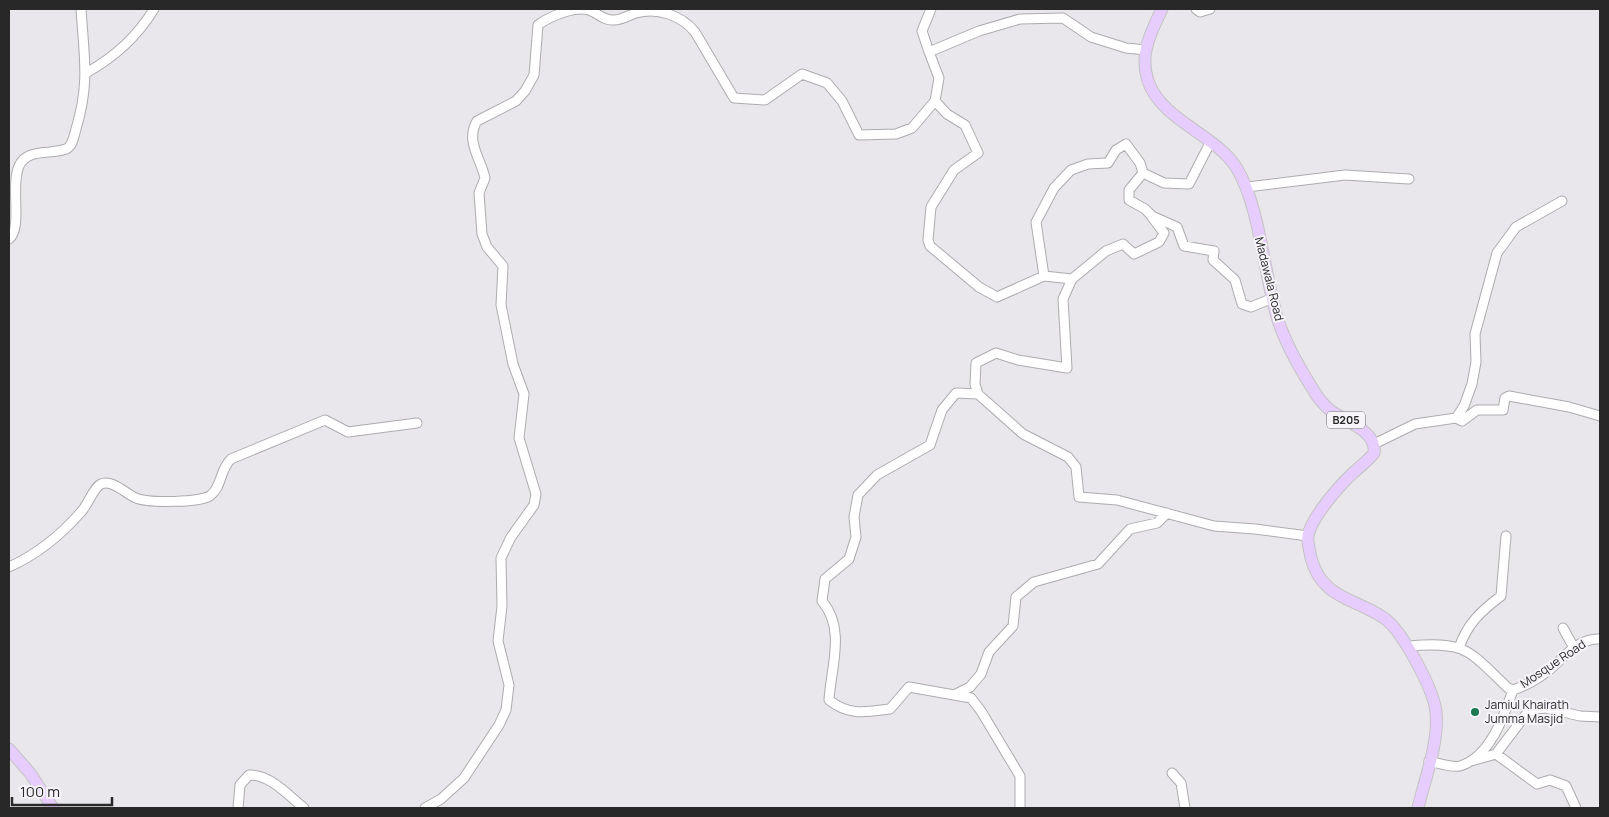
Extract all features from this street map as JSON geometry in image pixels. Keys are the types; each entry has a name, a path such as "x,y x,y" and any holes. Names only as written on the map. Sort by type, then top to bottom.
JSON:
{"main road":[{"name":"Madawala Road","path":"1162,9 1147,40 1146,50 1148,79 1158,100 1235,166 1247,187 1279,321 1290,348 1316,395 1330,410 1367,434 1374,444"},
{"name":"B205","path":"1308,536 1315,521 1336,492 1374,453 1374,444"},
{"path":"1308,536 1313,564 1318,575 1329,588 1344,599 1384,618 1394,626 1408,646 1435,704 1437,728 1418,808"},
{"path":"9,749 30,773 53,808"}],"street":[{"path":"9,239 15,232 16,222 13,193 18,168 22,159 28,155 65,149 71,145 82,107 86,74 81,9"},
{"path":"86,74 121,49 142,27 154,9"},
{"path":"425,808 441,799 464,778 499,725 510,694 508,678 498,640 502,606 501,558 511,537 534,505 536,494 520,438 524,394 513,364 502,312 500,299 503,266 487,247 482,234 479,193 485,178 473,148 474,126 477,122 516,101 534,75 538,25 563,13 578,10 589,10 608,20 616,20 649,10 677,17 689,24 734,98 765,100 802,74 827,83 842,101 859,134 896,134 912,128 935,101 938,78 922,31 931,9"},
{"path":"1196,9 1200,12 1210,9"},
{"path":"929,52 979,31 1020,19 1063,18 1091,37 1126,48 1146,50"},
{"path":"935,101 947,114 966,125 978,153 954,170 931,207 928,240 930,246 979,288 997,297 1044,276 1072,279"},
{"path":"1044,276 1036,222 1061,180 1071,170 1088,164 1108,163 1116,150 1126,144 1140,163 1143,173 1164,183 1189,184 1210,143"},
{"path":"1143,173 1129,190 1129,200 1152,216 1178,226 1184,246 1214,251 1213,260 1236,280 1242,304 1251,307 1273,298"},
{"path":"1247,187 1345,175 1409,179"},
{"path":"1456,418 1464,406 1472,384 1476,362 1475,334 1497,253 1516,227 1562,201"},
{"path":"1152,216 1164,233 1159,242 1134,254 1123,244 1106,251 1072,279 1063,299 1068,368 1018,360 996,353 976,363 975,384 978,394 1023,434 1068,457 1076,467 1079,497 1117,500 1214,526 1308,536"},
{"path":"978,394 956,393 942,410 930,445 878,475 858,494 854,516 856,537 849,559 825,579 822,588 822,601 831,612 836,627 829,700 840,709 859,713 890,709 909,687 971,698 981,711 1020,776 1020,808"},
{"path":"1374,444 1415,424 1456,418 1462,421 1477,410 1503,410 1505,398 1509,396 1569,407 1600,416"},
{"path":"9,567 34,555 48,545 83,510 99,485 104,483 112,485 130,496 147,501 204,499 216,490 224,468 231,459 324,420 348,432 416,423"},
{"path":"956,694 970,686 981,674 989,652 1014,626 1016,596 1034,582 1098,564 1130,529 1158,523 1167,513"},
{"path":"1459,648 1463,635 1474,618 1501,596 1506,536"},
{"path":"1563,628 1574,648"},
{"name":"Mosque Road","path":"1470,761 1494,734 1513,690 1524,686 1547,672 1574,648 1585,641 1600,639"},
{"path":"1408,646 1446,644 1459,648 1475,656 1508,688 1513,690"},
{"path":"1429,761 1458,767 1470,761 1496,754 1527,713 1535,709 1546,708 1580,716 1600,717"},
{"path":"1496,754 1537,784 1550,780 1566,786 1576,808"},
{"path":"1172,773 1181,784 1185,808"},
{"path":"238,808 240,785 249,775 256,775 270,782 304,808"}],"place":[{"name":"Jamiul Khairath Jumma Masjid","path":"1475,712"}]}
